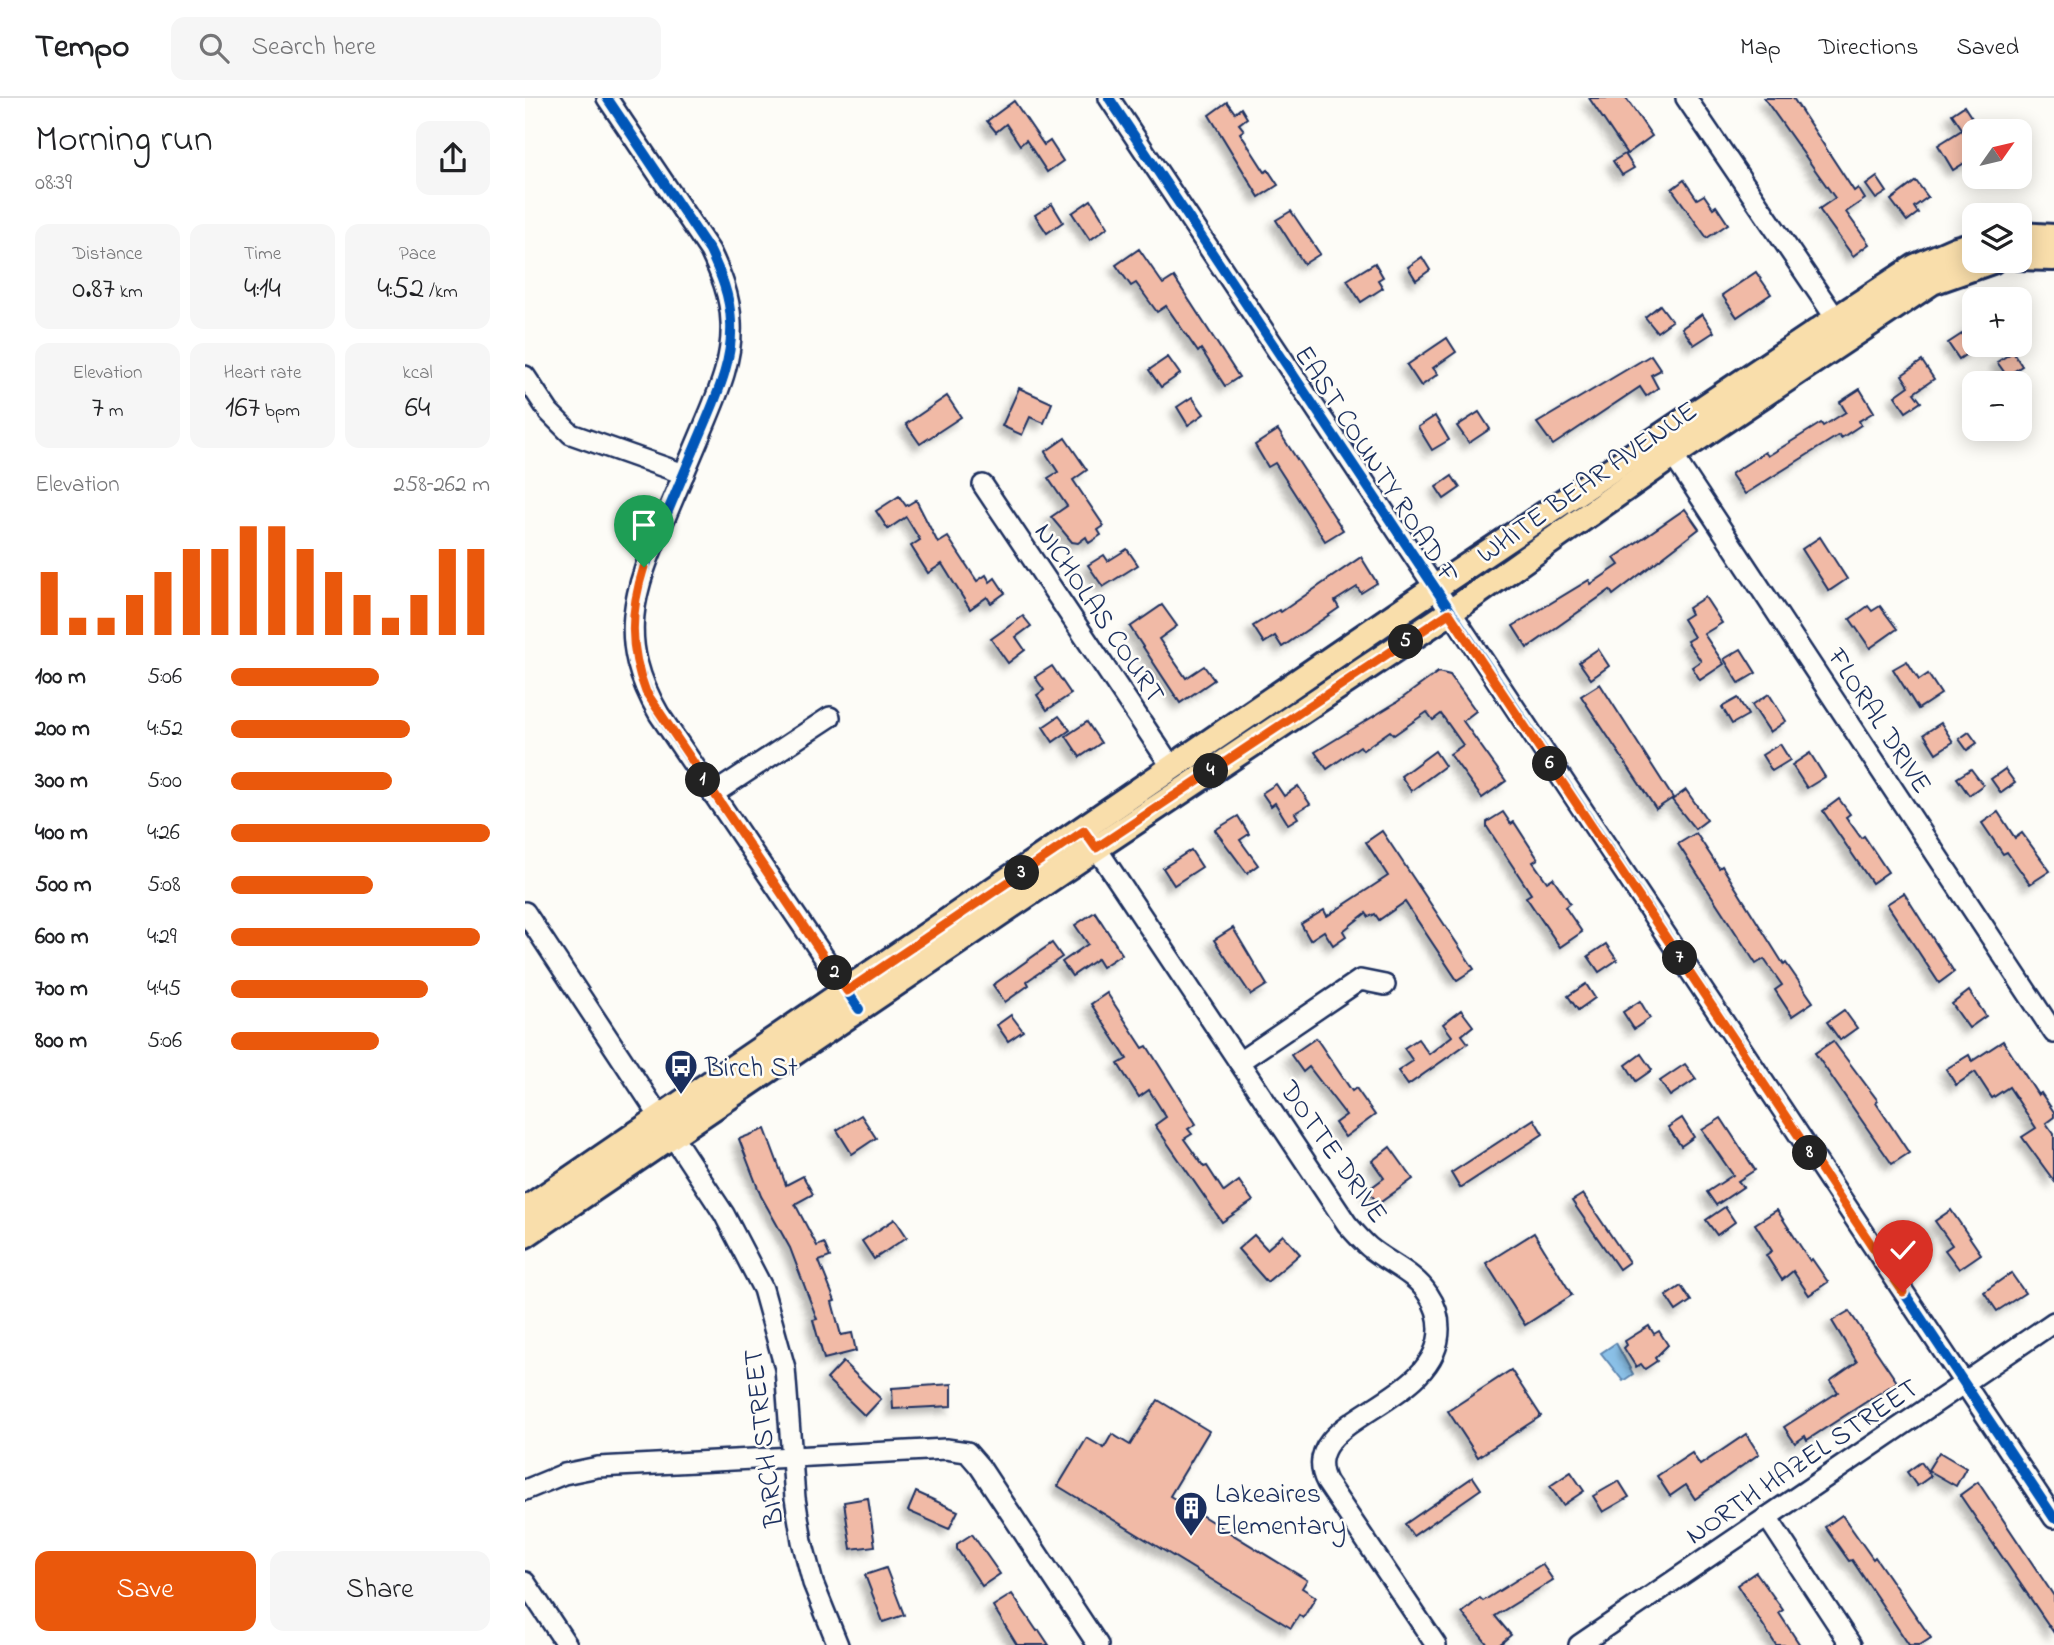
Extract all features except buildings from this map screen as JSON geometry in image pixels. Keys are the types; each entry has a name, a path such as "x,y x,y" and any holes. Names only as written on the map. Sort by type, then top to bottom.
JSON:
{"main road":[{"path":"2032,236 2054,237"},
{"name":"WHITE BEAR AVENUE","path":"1090,839 1173,769 1433,589 1667,446 1843,328 1915,267 1962,247"},
{"path":"2032,257 2054,258"},
{"name":"WHITE BEAR AVENUE","path":"1843,328 1932,282 1962,272"},
{"name":"WHITE BEAR AVENUE","path":"525,1235 666,1127 1090,839 1449,613 1667,446"},
{"name":"WHITE BEAR AVENUE","path":"525,1210 666,1127"}],"street":[{"path":"607,98 709,251 729,299 731,322 727,367 635,595 633,646 646,692 853,1000"},
{"name":"EAST COUNTY ROAD F","path":"1109,98 1433,589 2054,1518"},
{"path":"1686,98 1843,328"},
{"path":"525,376 549,412 571,434 684,474"},
{"name":"FLORAL DRIVE","path":"1667,446 2054,1033"},
{"name":"NICHOLAS COURT","path":"983,485 1173,769"},
{"path":"713,794 830,717"},
{"name":"DOTTE DRIVE","path":"1090,839 1347,1224 1370,1247 1420,1283 1435,1307 1439,1336 1427,1368 1413,1382 1328,1440 1320,1461 1327,1483 1436,1645"},
{"name":"BIRCH STREET","path":"525,912 724,1214 762,1289 785,1368 802,1541 813,1583 838,1645"},
{"path":"1239,1062 1360,980 1385,985"},
{"name":"NORTH HAZEL STREET","path":"1580,1645 2054,1322"},
{"path":"525,1490 564,1474 598,1467 946,1449 967,1452 980,1467 1098,1645"},
{"path":"1767,1517 1851,1645"},
{"path":"525,1582 567,1645"}],"water":[{"path":"1616,1343 1633,1374 1623,1381 1601,1353"}],"cycle path":[{"path":"607,98 710,251 724,285 731,322 730,348 721,384 654,545 638,593 634,616 637,663 659,714 859,1009"},
{"path":"1109,98 2054,1518"}],"place":[{"name":"Birch St","path":"681,1096"},
{"name":"Lakeaires Elementary","path":"1191,1538"}],"route":[{"path":"644,567 635,595 632,618 637,668 646,692 847,991 1084,831 1096,848 1449,613 1903,1292"}]}
